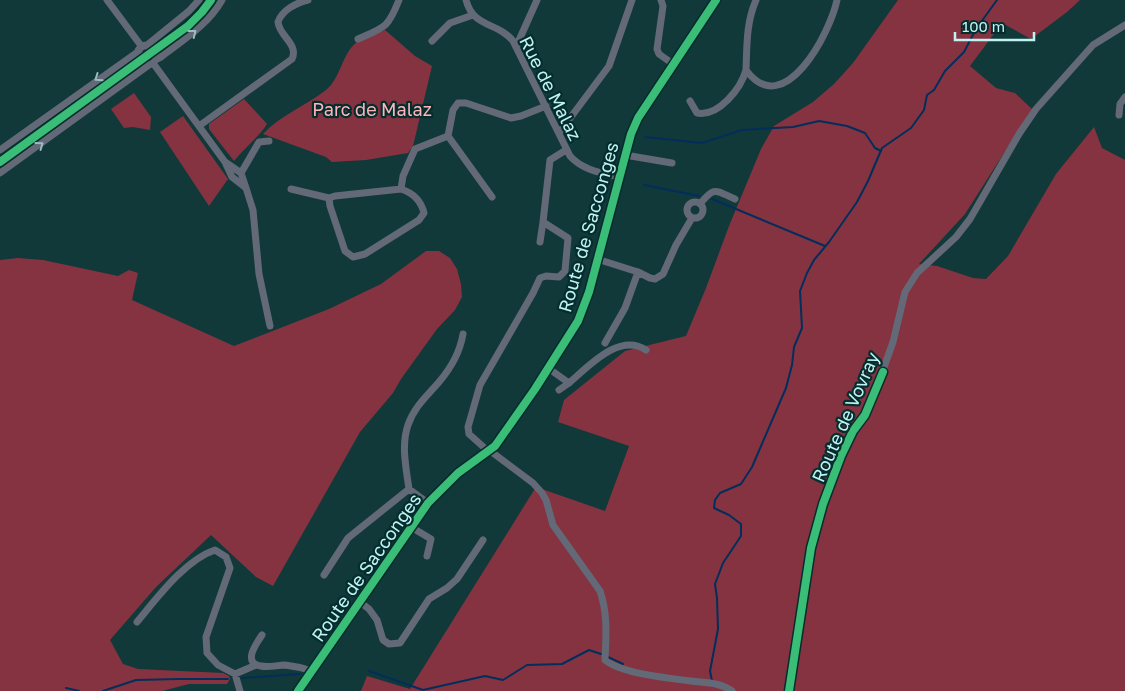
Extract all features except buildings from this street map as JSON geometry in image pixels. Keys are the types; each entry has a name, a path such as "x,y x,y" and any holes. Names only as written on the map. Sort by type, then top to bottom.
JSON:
{"street":[{"path":"107,0 142,48"},
{"path":"0,150 142,48 189,11 199,0"},
{"path":"0,173 198,29 211,16 222,0"},
{"path":"199,126 292,59 293,47 281,31 278,22 282,13 299,2 308,0"},
{"path":"358,39 378,30 390,21 399,0"},
{"path":"432,41 450,23 473,15 466,0"},
{"path":"516,47 536,0"},
{"path":"559,133 609,66 632,0"},
{"path":"661,0 663,6 657,49 659,54 673,64"},
{"name":"Route de Sacconges","path":"298,691 428,504 458,472 495,446 578,321 586,300 631,134 638,118 716,0"},
{"path":"690,101 697,113 706,113 718,107 736,90 746,70 747,31 749,18 756,0"},
{"path":"746,70 757,83 768,87 778,86 788,80 812,56 832,19 837,0"},
{"name":"Rue de Malaz","path":"473,15 483,23 504,32 510,37 570,156 578,164 619,177"},
{"name":"Route de Vovray","path":"789,691 811,548 823,504 841,456 853,431 866,415 871,403 893,342 905,292 917,274 956,237 970,219 1019,134 1036,109 1093,45 1125,26"},
{"path":"142,48 151,46 155,49 153,62 224,162 232,177 246,188"},
{"path":"142,48 138,56 139,61 144,64 153,62"},
{"path":"1119,115 1120,104 1125,97"},
{"path":"492,197 448,136 454,110 458,103 466,103 511,118 522,116 546,106"},
{"path":"401,190 403,176 415,149 448,136"},
{"path":"240,173 260,142 269,141"},
{"path":"540,242 550,160 566,150"},
{"name":"Route de Sacconges","path":"625,155 672,163"},
{"path":"224,162 240,173 252,202 259,274 270,326"},
{"path":"291,189 329,198 401,190 411,193 422,204 424,213 419,220 364,254 353,257 345,251 329,198"},
{"path":"597,259 655,279 663,274 676,244 692,218 700,217 704,211 700,204 708,194 714,190 719,190 735,199"},
{"path":"543,222 568,238 565,271 558,277 546,276 540,278 480,385 468,427 469,434 493,455 533,483 542,493 546,500 553,525 600,591 606,617 605,660 620,669 692,682 714,683 732,691"},
{"path":"605,343 625,308 638,272"},
{"path":"428,504 409,489 404,447 408,426 418,405 452,364 459,350 463,334"},
{"path":"559,390 606,353 617,347 637,345 646,350"},
{"path":"548,368 569,383"},
{"path":"324,575 348,538 409,489"},
{"path":"411,527 431,539 427,556"},
{"path":"360,602 369,609 377,620 383,640 389,644 400,643 429,599 447,588 457,579 483,540"},
{"path":"137,622 167,586 202,554 215,550 226,557 230,568 206,637 207,653 218,665 235,674 240,691"},
{"path":"262,635 252,652 252,659 256,665 262,667 295,666 312,670"},
{"path":"235,674 256,665"}],"green space":[{"path":"898,0 1080,0 1031,39 1002,23 970,66 996,88 1015,93 1032,109 965,214 919,264 937,266 973,278 986,279 1008,256 1056,174 1094,127 1102,148 1125,160 1125,691 361,691 367,676 410,689 536,487 605,511 629,446 558,422 564,400 625,351 686,336 761,149 774,126 813,102 834,84 853,63"},
{"name":"Parc de Malaz","path":"385,30 415,56 432,66 413,146 408,153 366,160 332,162 326,157 263,134 277,121 326,90 335,79 348,52 357,42 367,36"},
{"path":"134,93 151,117 150,130 133,127 124,128 111,109"},
{"path":"244,99 267,124 234,161 209,129 209,124"},
{"path":"183,116 228,179 209,206 160,132"},
{"path":"426,251 439,251 450,258 457,269 462,297 455,310 437,329 393,393 360,432 273,586 256,577 211,535 156,587 110,640 123,664 138,669 223,673 229,676 230,679 227,684 189,684 162,691 0,691 0,260 18,258 43,260 118,276 129,270 138,273 132,300 234,346 329,309 381,284"}],"waterway":[{"path":"712,681 710,671 718,629 715,584 723,563 741,536 741,524 729,515 714,508 715,500 720,493 741,484 752,467 786,388 794,347 802,328 800,291 807,273 814,260 857,202 882,148 911,128 924,110 927,95 934,90 945,71 964,52 976,29 997,0"},
{"path":"645,137 702,143 742,130 793,127 819,121 847,126 865,133 875,148 881,151"},
{"path":"644,185 699,196"},
{"path":"712,199 825,246"},
{"path":"369,671 423,690 485,676 503,680 527,665 562,664 589,650 601,654"},
{"path":"608,657 623,664"},
{"path":"242,678 300,674"},
{"path":"103,691 136,680 228,679"},
{"path":"66,688 79,691"}],"cycle path":[{"path":"0,162 188,26 211,0"},
{"path":"298,691 428,503 458,473 495,446 535,389 578,321 589,292 631,134 638,118 716,0"},
{"path":"789,691 811,548 823,504 841,456 853,431 865,415 883,372"}]}
